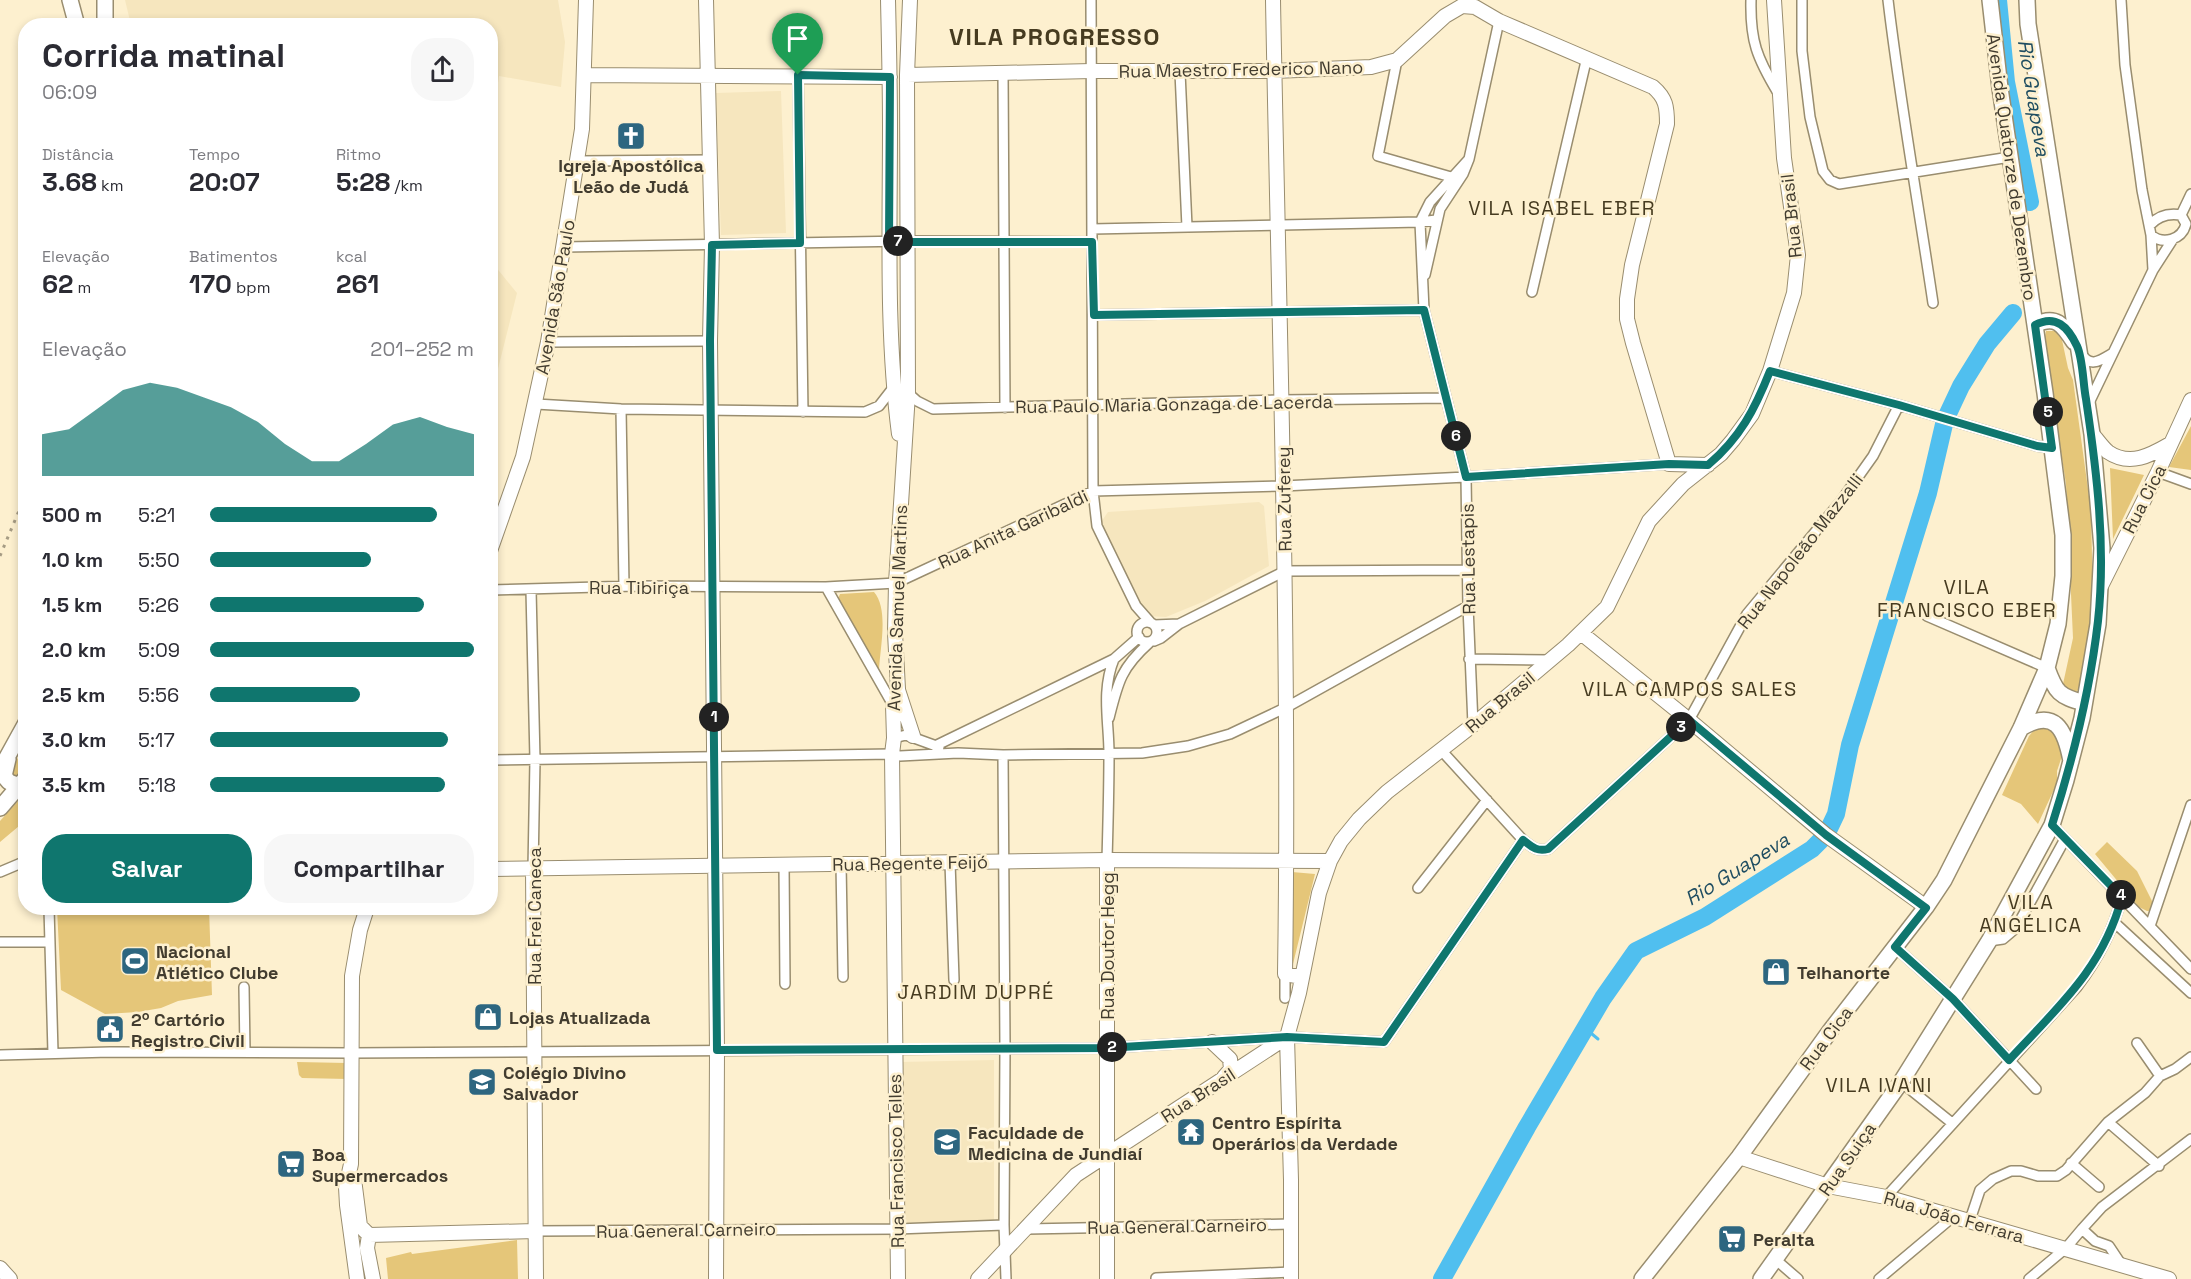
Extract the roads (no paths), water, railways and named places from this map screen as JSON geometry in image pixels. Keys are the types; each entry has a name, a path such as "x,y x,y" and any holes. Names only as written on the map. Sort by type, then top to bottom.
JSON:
{"main road":[{"path":"70,0 75,18"},
{"path":"105,0 105,18"},
{"name":"Avenida Quatorze de Dezembro","path":"1990,0 2063,535 2063,576 2058,624 2047,668 2022,725"},
{"name":"Avenida Quatorze de Dezembro","path":"2027,0 2028,24 2092,434 2102,548 2098,624 2084,704 2072,754"},
{"path":"2035,325 2047,320 2057,321 2065,328 2078,347"},
{"path":"2047,668 2056,691 2061,696 2084,704"},
{"path":"2022,725 2043,719 2051,722 2062,734 2072,754"},
{"name":"Rua Cica","path":"1642,1279 1739,1157 1830,1031 1926,908 1944,880 2022,725"},
{"path":"0,770 18,739"},
{"name":"Rua Suiça","path":"1761,1279 1901,1082 1989,941 2052,825 2072,754"},
{"path":"9,756 4,776 9,782 18,783"},
{"path":"0,808 18,790"}],"street":[{"name":"Avenida São Paulo","path":"498,528 523,457 536,404 564,247 582,129 586,0"},
{"path":"706,0 712,245 710,341 717,1050 716,1279"},
{"name":"Avenida Samuel Martins","path":"888,0 889,242 893,388 902,463"},
{"name":"Avenida Samuel Martins","path":"892,754 893,705 898,689 895,633 896,583 908,393 910,0"},
{"path":"1091,0 1093,491 1097,526 1136,606 1153,624 1157,635 1151,642 1141,641 1138,633 1136,606"},
{"name":"Rua Zuferey","path":"1273,0 1287,707 1285,998"},
{"path":"1750,0 1750,25 1755,51 1778,95"},
{"name":"Rua Brasil","path":"978,1279 1076,1175 1287,1037 1319,893 1330,861 1341,841 1359,819 1387,792 1473,725 1581,633 1607,607 1649,521 1683,484 1708,465 1733,440 1752,414 1770,371 1794,293 1798,255 1784,158 1778,95 1774,0"},
{"path":"1802,0 1802,51 1810,117 1823,171 1830,180 1839,184 2010,157"},
{"path":"1888,0 1897,77 1914,171 1933,303"},
{"path":"2121,0 2125,65 2142,190 2151,230 2153,270"},
{"name":"Rua Maestro Frederico Nano","path":"908,75 1371,68 1397,60 1444,16 1462,6 1475,3 1499,21 1653,87 1663,96 1667,108 1667,124 1632,265 1627,299 1627,319 1669,464"},
{"name":"Rua Lestapis","path":"1423,289 1436,220 1440,209 1463,174 1469,159 1499,21"},
{"path":"1532,292 1587,57"},
{"path":"1397,60 1378,156 1451,177"},
{"path":"1180,72 1187,227"},
{"path":"1003,73 1005,408"},
{"path":"585,75 890,77"},
{"path":"798,75 803,412"},
{"path":"1420,222 1430,202 1469,159"},
{"path":"578,161 710,160"},
{"path":"2142,190 2161,216"},
{"path":"2181,215 2191,194"},
{"path":"2151,230 2161,216 2181,215"},
{"path":"2151,230 2157,239 2164,241 2188,232 2181,215"},
{"path":"1092,229 1436,220"},
{"name":"Rua Lestapis","path":"1420,222 1424,310 1466,477 1469,659 1473,725"},
{"path":"2087,407 2153,270 2173,239"},
{"path":"564,247 908,241 1092,242"},
{"path":"1094,315 1424,310"},
{"path":"548,342 710,341"},
{"path":"2078,347 2084,358 2092,363 2113,353"},
{"path":"1770,371 1899,405 2037,446 2052,448"},
{"path":"536,404 621,409 865,412 879,406 893,388 908,393"},
{"name":"Rua Paulo Maria Gonzaga de Lacerda","path":"908,393 917,401 933,409 1446,398"},
{"name":"Rua Cica","path":"2101,586 2191,400"},
{"name":"Rua Napoleão Mazzalli","path":"1523,840 1541,851 1548,849 1689,720 1747,614 1841,501 1873,456 1899,405"},
{"path":"621,409 624,586"},
{"name":"Rua Cica","path":"2092,434 2109,452 2135,460 2146,457 2170,444"},
{"name":"Rua Anita Garibaldi","path":"896,583 1093,491 1283,486 1669,464 1708,465"},
{"path":"2158,472 2191,484"},
{"path":"1285,571 1468,570"},
{"name":"Rua Doutor Hegg","path":"1108,721 1116,688 1124,670 1151,642 1168,634 1179,624 1285,571"},
{"name":"Rua Tibiriça","path":"498,590 624,586 826,587 896,583"},
{"path":"826,587 893,705"},
{"name":"Rua Frei Caneca","path":"531,590 535,760 536,1279"},
{"path":"498,760 958,753 1003,755 1142,753 1188,746 1230,734 1287,707 1468,606"},
{"path":"1928,616 2047,668"},
{"path":"935,746 1114,659 1138,633 1143,623 1179,624"},
{"path":"1581,633 1834,841 1926,908"},
{"name":"Rua Doutor Hegg","path":"1107,1279 1106,1048 1109,753 1105,692 1107,674 1114,659"},
{"path":"1469,659 1550,660"},
{"path":"898,689 914,737 910,755"},
{"path":"894,738 906,735 958,753"},
{"path":"0,1055 1106,1048 1287,1037 1384,1042 1523,840 1441,750"},
{"name":"Rua Francisco Telles","path":"892,754 898,1279"},
{"path":"1003,755 1006,1279"},
{"path":"1418,888 1487,800"},
{"path":"2150,926 2191,806"},
{"path":"2052,825 2191,969"},
{"path":"1989,941 2003,939 2016,928 2065,839"},
{"name":"Rua Regente Feijó","path":"498,869 1107,860 1330,861"},
{"path":"950,862 954,980"},
{"path":"0,872 18,864"},
{"path":"841,864 843,977"},
{"path":"784,865 785,984"},
{"path":"1887,1197 2077,987 2093,965 2115,923 2122,897"},
{"path":"49,915 53,1053"},
{"path":"365,915 360,930 352,976 351,1164 360,1226 369,1235 368,1248 373,1279"},
{"path":"2115,923 2191,993"},
{"path":"0,942 50,942"},
{"path":"1895,947 1953,999 2036,1089"},
{"path":"1285,974 1302,977"},
{"path":"244,987 245,1052"},
{"path":"1156,1278 1291,1275 1287,1037"},
{"path":"1212,1042 1230,1059 1231,1069 1223,1078"},
{"path":"2137,1042 2160,1076"},
{"path":"1970,1220 1980,1190 2001,1174 2011,1171 2049,1177 2057,1176 2108,1122 2145,1093 2160,1076 2175,1069 2191,1057"},
{"path":"1901,1082 1952,1123"},
{"path":"2108,1122 2159,1166"},
{"path":"2029,1279 2066,1248 2102,1207 2159,1166 2191,1139"},
{"name":"Rua João Ferrara","path":"1739,1157 1828,1186 1887,1197 2169,1279"},
{"path":"2071,1163 2099,1186"},
{"path":"351,1164 346,1187 357,1279"},
{"path":"1879,1279 1954,1216"},
{"name":"Rua General Carneiro","path":"1027,1229 1291,1224"},
{"name":"Rua General Carneiro","path":"369,1235 1004,1226"},
{"path":"2082,1229 2095,1241 2109,1246 2121,1264"},
{"path":"1775,1259 1798,1279"},
{"path":"0,1268 10,1279"}],"waterway":[{"name":"Rio Guapeva","path":"1998,0 2006,82 2030,202"},
{"name":"Rio Guapeva","path":"1442,1279 1527,1127 1603,998 1636,951 1705,917 1812,849 1826,835 1836,814 1850,745 1928,493 1945,420 1961,386 1987,344 2013,313"},
{"path":"1586,1029 1598,1039"}],"railway":[{"path":"0,556 18,513"}],"place":[{"name":"Igreja Apostólica Leão de Judá","path":"631,136"},
{"name":"Nacional Atlético Clube","path":"135,961"},
{"name":"Telhanorte","path":"1776,972"},
{"name":"Lojas Atualizada","path":"488,1017"},
{"name":"2º Cartório Registro Civil","path":"110,1029"},
{"name":"Colégio Divino Salvador","path":"482,1082"},
{"name":"Centro Espírita Operários da Verdade","path":"1191,1132"},
{"name":"Faculdade de Medicina de Jundiaí","path":"947,1142"},
{"name":"Boa Supermercados","path":"291,1164"},
{"name":"Peralta","path":"1732,1239"}],"district":[{"name":"VILA PROGRESSO","path":"1055,36"},
{"name":"VILA ISABEL EBER","path":"1562,208"},
{"name":"VILA FRANCISCO EBER","path":"1967,598"},
{"name":"VILA CAMPOS SALES","path":"1690,689"},
{"name":"VILA ANGÉLICA","path":"2031,914"},
{"name":"JARDIM DUPRÉ","path":"976,992"},
{"name":"VILA IVANI","path":"1879,1085"}]}
